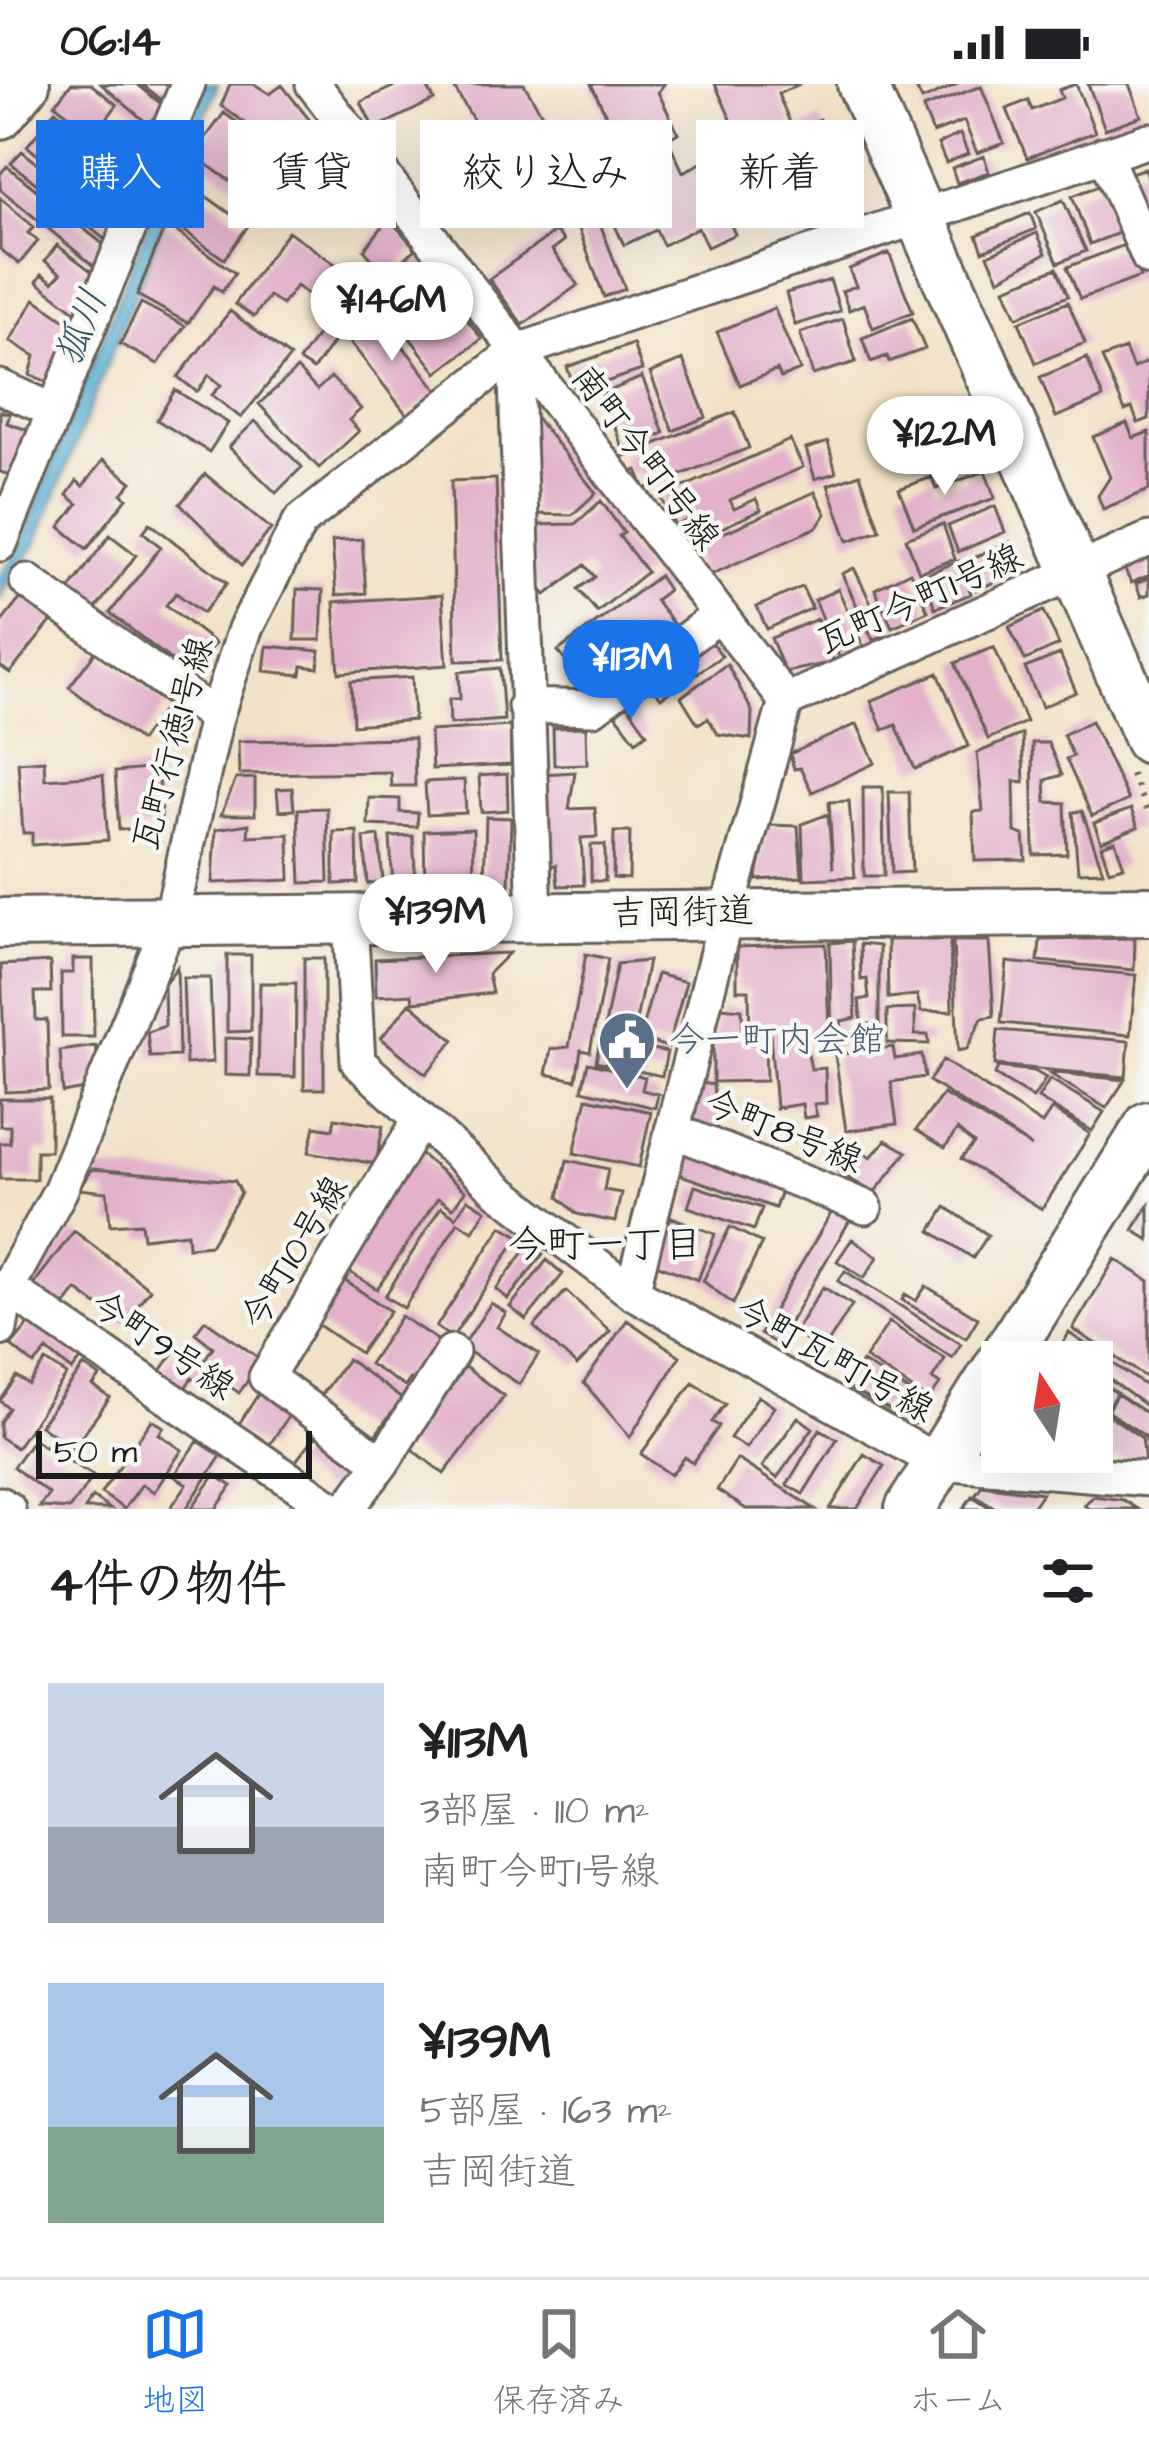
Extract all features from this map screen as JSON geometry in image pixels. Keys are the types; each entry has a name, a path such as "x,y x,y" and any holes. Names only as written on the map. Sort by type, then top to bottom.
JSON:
{"street":[{"path":"0,114 25,84"},
{"path":"0,544 188,84"},
{"name":"南町今町1号線","path":"313,84 717,617 786,701"},
{"path":"862,84 1149,740"},
{"name":"瓦町行徳1号線","path":"0,1329 7,1288 61,1191 171,919 216,717 244,629 300,522 515,352 1149,140"},
{"path":"1104,154 1149,258"},
{"path":"515,352 535,915"},
{"path":"0,387 52,410"},
{"name":"瓦町今町1号線","path":"786,701 1149,539"},
{"path":"27,580 216,717"},
{"path":"525,706 593,708 717,617"},
{"path":"632,1292 727,912 786,701"},
{"name":"吉岡街道","path":"0,923 1149,910"},
{"name":"今町瓦町1号線","path":"350,918 358,1062 498,1190 632,1292 938,1462 1149,1479"},
{"name":"今町10号線","path":"382,1463 266,1378 420,1120"},
{"path":"910,1509 1149,1126"},
{"name":"今町8号線","path":"672,1130 865,1207"},
{"name":"今町9号線","path":"7,1288 333,1509"},
{"path":"347,1509 452,1352"},
{"path":"0,1504 8,1509"}],"water":[{"path":"203,84 218,84 204,120 189,120"},
{"path":"146,228 161,228 37,542 0,598 0,577 19,547"}],"building":[{"path":"71,84 91,84 117,105 106,120 75,120 55,104"},
{"path":"101,84 137,84 164,106 152,120 143,120"},
{"path":"142,84 174,84 164,102"},
{"path":"230,84 254,84 270,94 282,85 310,120 241,120 221,106"},
{"path":"399,84 426,84 434,100 393,120 370,120 361,102"},
{"path":"452,84 524,84 545,120 473,120"},
{"path":"591,84 664,84 658,92 672,120 608,120"},
{"path":"715,84 800,84 778,94 789,120 731,120"},
{"path":"914,84 958,84 922,100"},
{"path":"1076,84 1095,132 1027,158 1007,109 1028,100 1032,110 1062,98 1059,90"},
{"path":"1088,84 1129,84 1141,116 1105,129"},
{"path":"981,86 1004,143 977,153 964,121 933,133 923,108"},
{"path":"55,110 67,120 46,120"},
{"path":"224,113 234,120 228,120 228,180 204,163 204,140"},
{"path":"960,134 968,154 946,163 938,144"},
{"path":"672,148 683,172 696,166 698,228 663,245 656,230 624,245 616,228 672,228"},
{"path":"22,151 36,162 36,183 11,163"},
{"path":"984,156 989,172 957,183 952,168"},
{"path":"7,166 36,190 36,219 0,189 0,174"},
{"path":"1145,168 1149,180 1149,220 1128,174"},
{"path":"1101,185 1119,233 1090,244 1072,196"},
{"path":"204,195 228,212 228,228 247,228 224,259 180,228 204,228"},
{"path":"0,198 34,227 28,233 38,241 19,264 0,249"},
{"path":"1063,200 1086,251 1058,263 1036,212"},
{"path":"1030,213 1036,229 983,251 977,235"},
{"path":"396,226 416,249 385,275 364,250 381,228"},
{"path":"48,228 83,228 109,249 95,267"},
{"path":"91,228 114,228 109,243"},
{"path":"164,228 172,228 235,273 222,292 214,286 188,323 137,295"},
{"path":"579,228 602,228 625,289 604,297"},
{"path":"698,228 732,228 735,234 707,247"},
{"path":"288,231 372,290 313,370 299,361 333,313 296,286 282,305 269,296 254,317 235,304"},
{"path":"556,231 564,241 552,250 578,285 523,325 489,279"},
{"path":"1037,233 1046,253 999,279 988,255"},
{"path":"1127,244 1140,277 1080,299 1067,267"},
{"path":"57,245 95,274 81,293 90,299 79,314 37,282 42,274 53,282 61,273 45,261"},
{"path":"889,253 913,312 873,328 864,304 849,310 842,291 856,286 849,269"},
{"path":"420,259 482,339 437,373 375,293"},
{"path":"1057,268 1068,296 1017,317 1005,288"},
{"path":"830,280 840,311 795,325 786,293"},
{"path":"35,299 74,326 53,384 30,375 35,356 10,341"},
{"path":"1068,302 1085,343 1036,363 1019,322"},
{"path":"141,303 185,326 158,364 120,344"},
{"path":"774,308 800,370 781,378 777,370 740,385 717,332"},
{"path":"230,311 290,357 241,418 212,395 221,385 209,375 197,392 178,377"},
{"path":"378,314 438,391 407,415 347,338"},
{"path":"912,318 925,349 889,362 887,356 871,362 862,338"},
{"path":"843,319 856,362 813,375 800,333"},
{"path":"633,344 642,370 576,392 567,367"},
{"path":"1125,349 1133,368 1149,361 1149,419 1138,423 1132,408 1125,411 1102,358"},
{"path":"1087,358 1103,398 1056,417 1040,377"},
{"path":"683,360 706,417 673,431 650,373"},
{"path":"297,369 317,390 331,377 361,409 349,420 359,431 319,468 259,404"},
{"path":"642,377 664,433 623,449 602,394"},
{"path":"175,390 228,423 209,452 157,420"},
{"path":"529,409 596,493 572,515 532,514"},
{"path":"0,411 10,414 7,423 33,432 16,477 0,472"},
{"path":"735,412 749,448 645,489 637,470 629,474 622,457"},
{"path":"255,421 302,467 276,493 229,447"},
{"path":"1127,423 1133,438 1149,432 1149,490 1103,509 1098,496 1110,477 1093,437"},
{"path":"790,440 803,467 730,500 734,509 756,499 761,510 699,538 690,519 675,526 661,497"},
{"path":"828,442 836,473 815,479 806,449"},
{"path":"103,460 132,482 122,494 127,498 87,549 60,527 78,504 67,495 77,481 83,486"},
{"path":"985,471 995,498 914,527 899,489 932,477 936,489"},
{"path":"205,474 271,529 242,565 180,504"},
{"path":"860,474 880,530 848,541 828,485"},
{"path":"496,479 502,660 456,661 451,481"},
{"path":"815,492 826,514 817,527 703,578 690,548"},
{"path":"601,501 624,533 619,536 647,572 597,612 578,589 595,577 585,565 546,595 532,579 531,525 575,524"},
{"path":"995,506 1005,532 958,552 948,526"},
{"path":"150,523 227,583 203,613 176,593 166,605 215,643 190,675 110,613 161,547 143,532"},
{"path":"943,524 955,559 919,572 906,538"},
{"path":"110,535 136,555 95,610 69,590"},
{"path":"362,539 366,593 336,595 332,541"},
{"path":"1010,542 1023,570 976,590 964,562"},
{"path":"1149,556 1149,575 1131,583 1124,568"},
{"path":"959,561 971,594 935,608 923,575"},
{"path":"854,568 886,634 873,640 842,574"},
{"path":"910,572 928,611 892,627 875,589"},
{"path":"659,576 668,590 655,600 674,625 586,689 558,651"},
{"path":"1149,578 1149,594 1141,597 1136,584"},
{"path":"802,587 812,608 767,629 757,607"},
{"path":"297,589 323,590 321,640 295,640"},
{"path":"838,589 865,650 841,661 815,600"},
{"path":"24,594 54,618 10,673 0,666 0,624"},
{"path":"442,595 447,665 339,673 334,602"},
{"path":"1044,611 1059,645 1025,660 1009,627"},
{"path":"817,619 834,662 785,672 771,638"},
{"path":"703,643 714,645 722,656 661,698 649,681"},
{"path":"267,646 320,651 318,668 302,666 301,675 264,671"},
{"path":"994,647 1026,722 988,739 955,663"},
{"path":"96,651 167,705 140,741 69,687"},
{"path":"1060,654 1076,692 1042,707 1025,668"},
{"path":"727,664 752,711 751,739 718,734 708,718 698,724 681,697"},
{"path":"500,668 504,720 450,724 449,699 460,699 459,672"},
{"path":"938,673 969,746 915,769 896,725 883,730 871,701"},
{"path":"412,677 414,720 353,725 351,681"},
{"path":"626,703 647,733 636,741 614,712"},
{"path":"1091,721 1128,800 1092,816 1066,759 1073,756 1063,735"},
{"path":"857,724 875,763 812,792 800,768 794,769 790,754"},
{"path":"510,726 511,765 432,769 430,731"},
{"path":"586,727 587,764 554,765 553,728"},
{"path":"1022,734 1024,782 1014,781 1015,832 1024,835 1026,860 975,861 973,812 983,811 977,753"},
{"path":"414,738 415,786 391,786 390,772 239,774 238,741"},
{"path":"1032,743 1048,743 1062,775 1045,780 1046,802 1065,803 1067,854 1034,855"},
{"path":"44,760 45,779 103,775 108,840 32,845 32,833 23,833 18,762"},
{"path":"157,768 162,827 119,830 115,772"},
{"path":"575,772 569,809 595,808 597,837 581,838 584,885 558,886 556,865 547,866 542,774"},
{"path":"507,774 508,810 481,812 479,776"},
{"path":"255,778 255,815 221,815 236,779"},
{"path":"464,780 466,813 427,815 425,782"},
{"path":"863,787 883,787 884,876 864,876"},
{"path":"292,788 294,810 279,811 277,789"},
{"path":"889,792 909,792 912,872 892,873"},
{"path":"369,798 400,799 400,812 418,813 417,827 368,825"},
{"path":"849,801 855,877 804,879 802,824 828,814 833,868 829,802"},
{"path":"327,808 329,882 301,883 298,809"},
{"path":"1131,809 1138,827 1101,842 1094,823"},
{"path":"1082,811 1103,871 1078,872 1073,812"},
{"path":"486,817 511,818 509,886 484,885"},
{"path":"249,824 248,836 289,834 290,880 213,883 216,829"},
{"path":"769,825 798,826 802,877 756,880"},
{"path":"473,829 474,884 425,885 424,831"},
{"path":"357,831 358,883 334,884 334,832"},
{"path":"614,832 630,832 629,879 613,878"},
{"path":"379,836 383,882 368,884 364,838"},
{"path":"413,836 416,886 393,887 390,837"},
{"path":"1115,841 1124,866 1109,870 1101,846"},
{"path":"591,845 605,845 605,881 591,881"},
{"path":"1135,938 1134,970 1038,961 1040,940"},
{"path":"887,940 950,940 952,1011 921,1012 917,995 888,998"},
{"path":"852,941 856,1018 841,1021 844,1044 832,1046 830,943"},
{"path":"953,941 989,941 994,1016 982,1018 967,1049 958,1051"},
{"path":"826,944 829,1032 804,1035 811,1069 825,1068 826,1103 814,1104 817,1116 804,1118 802,1104 776,1108 770,1035 750,1036 749,990 737,990 737,947"},
{"path":"860,944 879,946 879,1037 871,1038 870,1024 862,1025 859,1000 869,998 867,979 861,980"},
{"path":"509,953 488,974 492,993 413,1002 412,994 376,996 375,959"},
{"path":"586,954 608,959 590,1052 581,1050 576,1080 546,1074 551,1049 569,1047"},
{"path":"227,955 251,955 251,1031 227,1032"},
{"path":"304,958 324,958 324,1089 304,1089"},
{"path":"73,959 93,959 94,1037 62,1037 61,973 73,973"},
{"path":"648,961 633,1036 604,1031 617,964"},
{"path":"50,962 51,992 35,992 36,1020 47,1020 49,1090 6,1092 1,965"},
{"path":"1007,962 1136,975 1130,1035 1001,1023"},
{"path":"177,967 179,1056 150,1057 147,1032 165,1026 164,984"},
{"path":"657,974 686,982 668,1047 639,1039"},
{"path":"183,978 210,978 213,1062 186,1064"},
{"path":"260,983 296,983 295,1077 258,1076"},
{"path":"410,1003 454,1040 426,1074 381,1038"},
{"path":"721,1007 742,1009 743,1044 765,1043 766,1081 713,1082 713,1045"},
{"path":"915,1009 915,1035 928,1035 929,1044 887,1043 887,1010"},
{"path":"998,1030 1129,1041 1126,1077 995,1065"},
{"path":"225,1038 251,1039 250,1076 225,1075"},
{"path":"600,1039 667,1052 662,1076 596,1062"},
{"path":"96,1046 100,1072 90,1088 63,1093 60,1051"},
{"path":"893,1047 895,1059 922,1055 925,1077 891,1082 897,1124 846,1131 835,1055"},
{"path":"943,1060 1042,1124 1052,1109 1090,1134 1042,1209 961,1159 974,1144 957,1130 945,1148 916,1130 943,1094 1032,1147 929,1081"},
{"path":"588,1063 645,1077 642,1090 658,1094 655,1108 582,1090"},
{"path":"998,1067 1034,1071 1046,1078 1033,1098 995,1075"},
{"path":"1047,1072 1125,1080 1106,1108"},
{"path":"1050,1079 1104,1112 1092,1131 1038,1098"},
{"path":"701,1083 713,1085 717,1131 693,1122"},
{"path":"587,1098 651,1112 639,1167 574,1153"},
{"path":"0,1099 50,1099 50,1151 36,1151 36,1179 0,1179 0,1143 10,1143 10,1126 0,1126"},
{"path":"335,1118 383,1126 376,1164 309,1152 315,1126 333,1129"},
{"path":"886,1140 907,1152 874,1193 838,1172 851,1145 871,1157"},
{"path":"413,1148 465,1191 453,1208 438,1198 377,1289 338,1265"},
{"path":"686,1150 783,1185 775,1208 678,1174"},
{"path":"567,1160 608,1169 604,1190 621,1193 615,1222 577,1214 559,1197"},
{"path":"92,1169 235,1181 241,1193 210,1245 188,1247 187,1233 143,1238 141,1223 110,1225 107,1192 79,1189"},
{"path":"695,1186 762,1208 754,1230 688,1207"},
{"path":"468,1199 486,1210 473,1231 458,1222 404,1308 385,1296 441,1207 456,1217"},
{"path":"1149,1205 1149,1240 1133,1230"},
{"path":"946,1207 988,1235 973,1258 931,1231"},
{"path":"833,1210 850,1220 777,1344 760,1334"},
{"path":"671,1217 715,1234 698,1280 653,1263"},
{"path":"502,1226 519,1236 452,1338 436,1327"},
{"path":"730,1227 762,1243 733,1304 703,1281"},
{"path":"74,1231 150,1289 123,1324 77,1290 63,1308 33,1285"},
{"path":"852,1239 878,1257 864,1278 837,1261"},
{"path":"530,1244 543,1254 508,1299 496,1289"},
{"path":"1115,1259 1149,1281 1149,1379 1113,1355 1113,1341 1091,1341 1073,1329"},
{"path":"547,1260 563,1274 526,1320 510,1307"},
{"path":"845,1271 961,1344 952,1358 838,1281"},
{"path":"338,1276 390,1311 360,1353 317,1324 327,1308 319,1303"},
{"path":"926,1286 978,1318 966,1338 902,1300 905,1294 916,1301"},
{"path":"823,1287 852,1305 823,1351 794,1333"},
{"path":"566,1291 610,1331 577,1366 534,1327"},
{"path":"491,1303 506,1313 497,1327 539,1354 519,1384 462,1347"},
{"path":"401,1316 443,1344 417,1383 410,1379 405,1387 369,1364"},
{"path":"205,1320 262,1360 239,1393 214,1375 205,1387 192,1378 182,1392 158,1375 178,1347 202,1363 213,1347 195,1333"},
{"path":"627,1320 680,1356 630,1437 584,1383"},
{"path":"32,1321 81,1360 72,1371 47,1350 34,1365 11,1346"},
{"path":"889,1322 945,1359 932,1379 940,1384 929,1400 865,1358"},
{"path":"347,1359 402,1399 373,1438 318,1399"},
{"path":"46,1361 67,1375 16,1448 0,1437 0,1422 9,1408 0,1401 17,1377 29,1385"},
{"path":"458,1362 504,1396 444,1474 399,1439"},
{"path":"862,1362 928,1403 915,1424 846,1387"},
{"path":"1113,1363 1149,1388 1149,1408 1113,1382"},
{"path":"84,1366 100,1377 93,1386 110,1398 72,1449 40,1425"},
{"path":"693,1382 725,1404 712,1422 719,1426 693,1463 685,1457 671,1475 641,1454"},
{"path":"263,1387 294,1408 266,1450 235,1430"},
{"path":"1117,1394 1149,1415 1149,1451 1145,1436 1113,1415"},
{"path":"758,1396 774,1407 746,1448 730,1438"},
{"path":"798,1417 813,1428 777,1478 762,1467"},
{"path":"1113,1418 1142,1438 1145,1462 1113,1458"},
{"path":"152,1420 164,1427 159,1434 182,1450 154,1492 142,1484 124,1509 101,1493"},
{"path":"820,1429 837,1439 803,1494 787,1485"},
{"path":"319,1431 362,1464 336,1499 292,1466"},
{"path":"33,1439 94,1476 69,1509 39,1507 49,1494 13,1467"},
{"path":"198,1441 221,1456 186,1509 170,1509 187,1484 174,1476"},
{"path":"864,1454 884,1466 857,1509 830,1509"},
{"path":"737,1459 815,1509 746,1509 717,1490"},
{"path":"215,1475 232,1486 216,1509 191,1509"},
{"path":"982,1485 1042,1493 1031,1509 997,1509 975,1495"},
{"path":"972,1496 992,1509 963,1509"},
{"path":"1094,1496 1123,1500 1137,1509 1089,1509 1084,1505"},
{"path":"92,1497 110,1509 85,1509"}],"place":[{"name":"今一町内会館","path":"627,1091"}],"district":[{"name":"今町一丁目","path":"605,1246"}],"water label":[{"name":"狐川","path":"82,328"}]}
